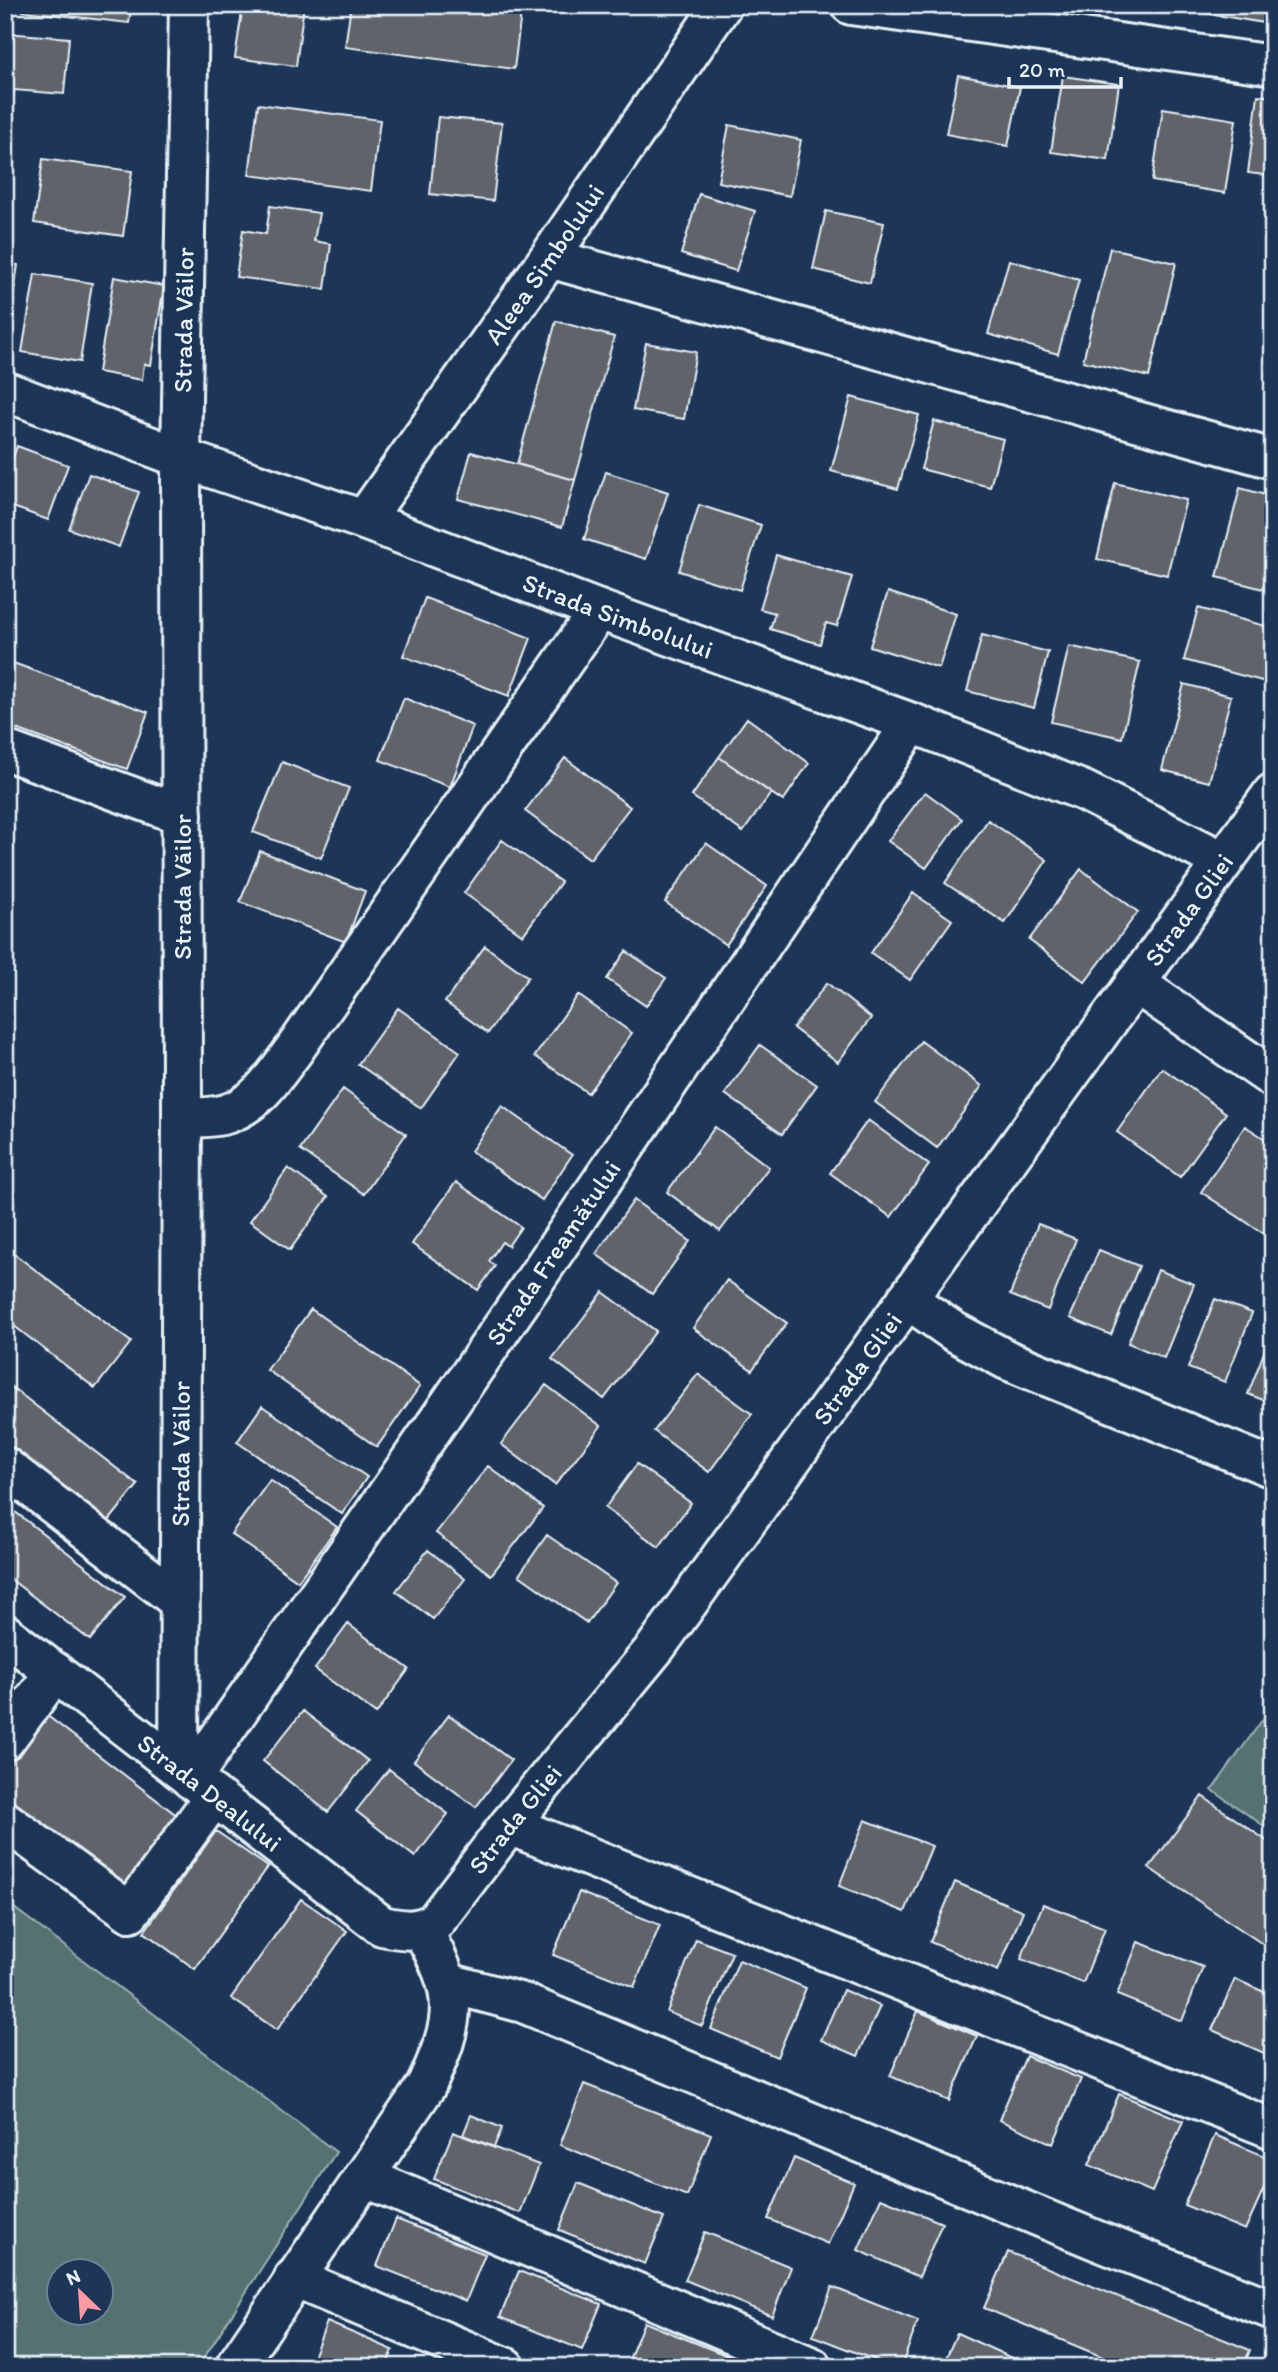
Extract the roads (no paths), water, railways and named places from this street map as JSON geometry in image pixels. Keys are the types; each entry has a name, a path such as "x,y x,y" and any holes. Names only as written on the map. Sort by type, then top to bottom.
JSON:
{"street":[{"name":"Strada Văilor","path":"189,5 181,458 180,1601 195,1782"},
{"name":"Aleea Simbolului","path":"364,520 549,258 722,5"},
{"path":"851,5 1273,65"},
{"path":"549,258 1273,459"},
{"name":"Strada Simbolului","path":"5,391 181,458 364,520 599,610 912,723 1084,791 1223,861"},
{"path":"182,1119 226,1114 263,1091 294,1051 599,610"},
{"name":"Strada Freamătului","path":"5,1821 130,1912 195,1782 912,723"},
{"path":"5,750 181,815"},
{"name":"Strada Gliei","path":"422,1930 435,1922 509,1825 656,1647 1273,793"},
{"path":"1135,983 1273,1078"},
{"name":"Strada Gliei","path":"907,1299 953,1331 1007,1360 1273,1468"},
{"path":"5,1467 180,1601"},
{"name":"Strada Dealului","path":"5,1634 382,1926 400,1930 422,1930"},
{"path":"5,1740 55,1672"},
{"path":"509,1825 1273,2129"},
{"path":"234,2367 426,2086 446,2042 451,2010 448,1983 439,1958 422,1930"},
{"path":"448,1983 523,2003 1098,2241 1273,2310"},
{"path":"364,2177 812,2367"},
{"path":"294,2278 505,2367"}]}
